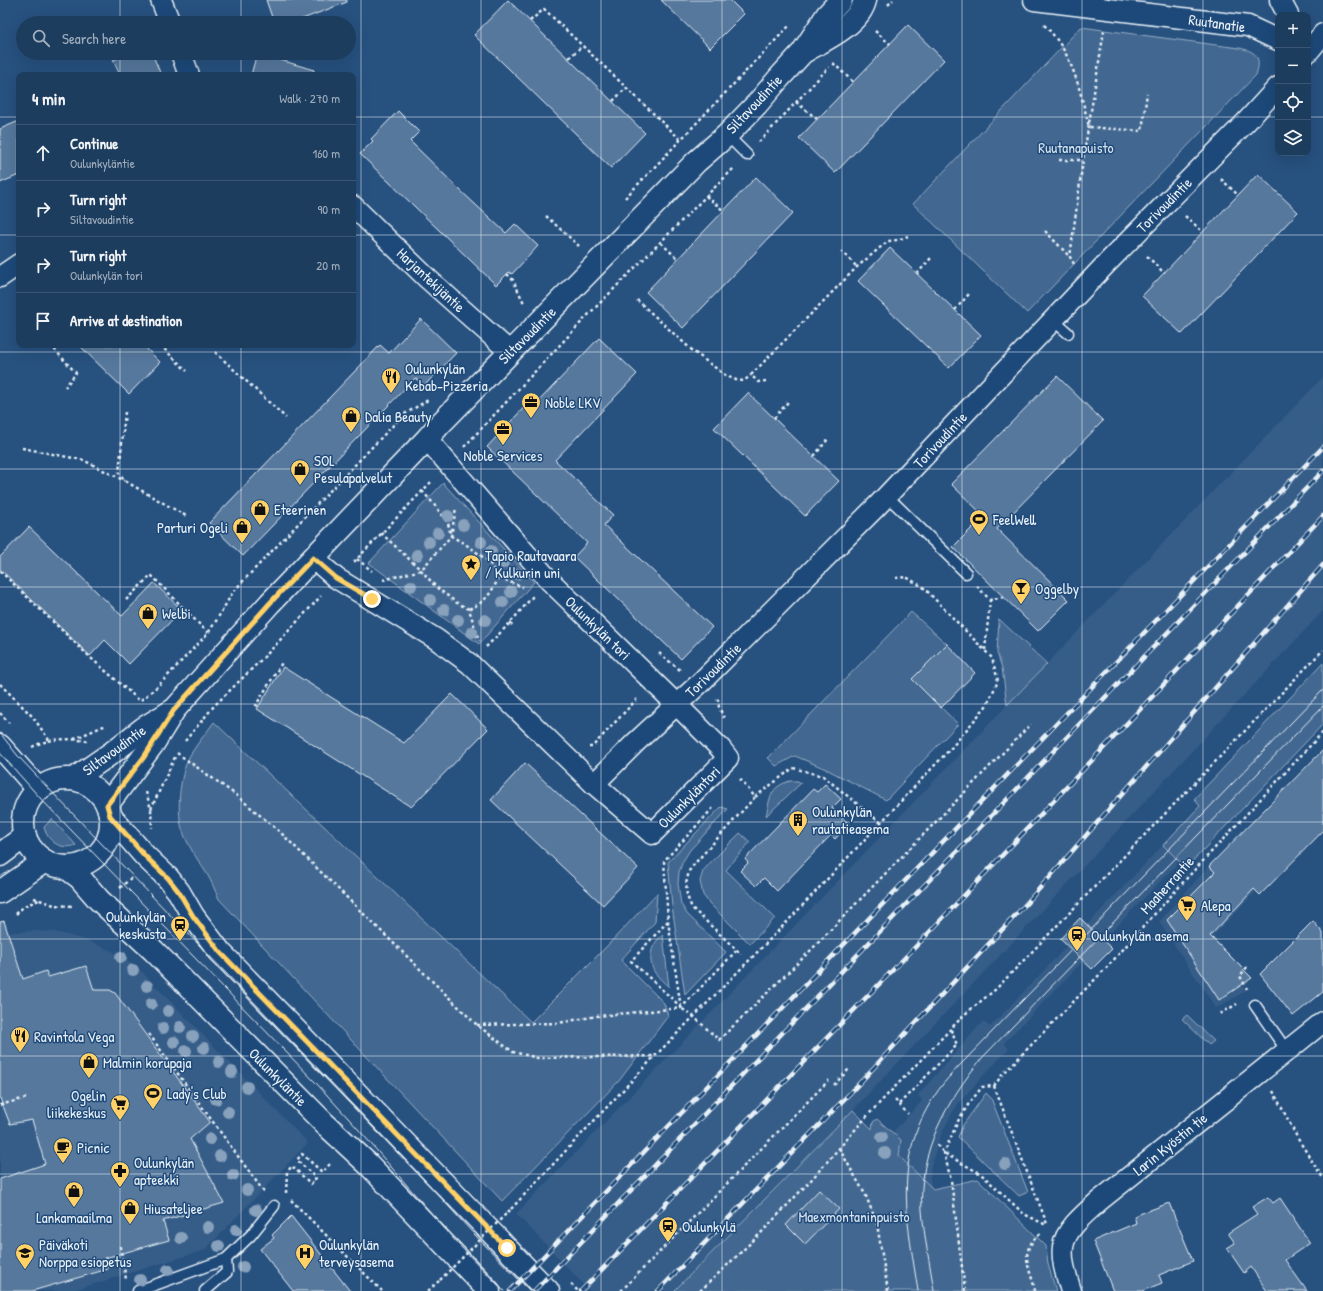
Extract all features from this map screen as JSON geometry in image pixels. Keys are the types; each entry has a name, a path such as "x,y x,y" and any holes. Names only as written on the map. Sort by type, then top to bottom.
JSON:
{"main road":[{"name":"Siltavoudintie","path":"109,810 174,710 270,603 510,352 696,162 727,135 757,104 802,53 827,15 841,0"},
{"name":"Siltavoudintie","path":"802,53 841,31 864,6 865,0"},
{"name":"Siltavoudintie","path":"74,779 144,728 174,710"},
{"path":"0,746 38,789"},
{"path":"109,810 111,828 107,841 100,852 90,861 78,866 55,864 36,855 29,846 25,836 23,816 26,806 38,789 53,781 64,779 74,779 84,782 93,788 101,795 109,810 145,856 168,878 179,892 193,916 220,952 548,1291"},
{"path":"0,855 25,836"},
{"path":"0,892 55,864"},
{"name":"Oulunkyläntie","path":"55,864 80,878 99,900 154,951 319,1118 368,1164 489,1291"}],"street":[{"path":"161,0 167,16"},
{"name":"Ruutanatie","path":"1034,0 1248,26 1275,39"},
{"path":"1280,0 1286,12"},
{"path":"1311,48 1323,34"},
{"path":"184,60 188,72"},
{"name":"Torivoudintie","path":"594,784 636,742 751,634 887,496 1107,263 1246,122 1275,90"},
{"name":"Harjantekijäntie","path":"356,209 428,279 510,352"},
{"path":"0,277 16,266"},
{"name":"Oulunkylän tori","path":"427,439 448,462 543,586 677,705"},
{"path":"313,558 336,578 436,639 476,658 594,784"},
{"name":"Oulunkyläntori","path":"594,784 652,834 728,758 677,705"},
{"name":"Larin Kyöstin tie","path":"1071,1291 1064,1265 1063,1246 1068,1233 1077,1222 1099,1200 1323,1022"}],"lane":[{"path":"727,135 747,155"},
{"path":"1054,320 1068,333"},
{"path":"887,496 966,573"},
{"path":"1255,1005 1287,1051"},
{"path":"138,1291 226,1259 251,1235 274,1206"},
{"path":"205,1291 227,1272 226,1259"}],"path":[{"path":"888,5 894,0"},
{"path":"530,21 544,9 680,139"},
{"path":"1040,21 1054,35 1065,50 1078,83 1089,128"},
{"path":"621,202 793,22"},
{"path":"1070,257 1083,160 1104,28"},
{"path":"885,40 890,44"},
{"path":"568,58 582,46"},
{"path":"183,744 214,706 269,652 336,578 357,559 448,462 480,432 590,313 747,155 838,57"},
{"path":"833,63 853,82"},
{"path":"613,101 626,88"},
{"path":"1089,128 1142,131 1147,93"},
{"path":"796,102 817,120"},
{"path":"1059,160 1083,160"},
{"path":"1218,175 1238,195"},
{"path":"706,196 724,211"},
{"path":"1182,213 1203,232"},
{"path":"546,216 579,246 583,242"},
{"path":"1045,231 1070,257 1076,267"},
{"path":"637,300 694,352 725,375 736,380 744,381 857,267 888,240 898,240 908,236"},
{"path":"661,243 678,259"},
{"path":"841,252 857,267"},
{"path":"1143,253 1164,273"},
{"path":"917,274 931,258"},
{"path":"507,274 513,280 524,303"},
{"path":"955,310 969,294"},
{"path":"518,308 529,297"},
{"path":"57,348 55,350 76,373 65,387"},
{"path":"163,348 187,371"},
{"path":"215,352 286,418"},
{"path":"751,375 758,382 766,381"},
{"path":"135,705 158,686 208,633 233,592 403,415 433,397"},
{"path":"774,418 788,402"},
{"path":"125,412 120,472 125,481"},
{"path":"814,456 828,439"},
{"path":"22,448 83,460 125,481 186,516"},
{"path":"422,491 434,503 448,523 451,536 470,546 489,562 499,578 543,586"},
{"path":"381,534 421,570 436,587 457,603 469,609"},
{"path":"383,580 421,570 451,536"},
{"path":"357,559 389,584"},
{"path":"0,571 92,659 140,701"},
{"path":"966,573 990,600 985,650"},
{"path":"126,600 151,575 208,633"},
{"path":"428,1291 511,1209 693,1016 785,924 952,747 987,705 998,681 992,658 923,587 906,577 896,578"},
{"path":"469,609 480,604 492,592 499,578"},
{"path":"476,658 543,586"},
{"path":"990,600 1003,597"},
{"path":"469,609 476,658"},
{"path":"510,623 514,627"},
{"path":"700,1291 760,1234 811,1180 869,1114 965,1014 996,989 1323,650"},
{"path":"258,706 256,705 283,661"},
{"path":"0,684 33,717 50,741 74,739 112,723"},
{"path":"587,747 592,747 636,700 636,693"},
{"path":"0,713 12,726"},
{"path":"668,921 631,961 681,1008 693,1016 719,1040 810,951 1031,724"},
{"name":"Maaherrantie","path":"994,1086 1002,1075 1109,965 1187,878 1323,732"},
{"path":"152,831 151,809 180,748"},
{"path":"177,753 236,795 281,833 477,1025 513,1052 538,1058 655,1056"},
{"path":"741,954 692,908 687,896 686,884 689,871 696,862 755,797 793,768 823,776 881,823"},
{"path":"740,779 755,797"},
{"path":"664,861 668,921 681,1008"},
{"path":"118,889 124,885 136,871"},
{"path":"16,914 24,906 39,900 54,905 78,905"},
{"path":"477,1025 558,1023 597,1016 681,1008 737,950"},
{"path":"1247,967 1240,976 1250,995"},
{"path":"899,1104 957,1045 951,1030"},
{"path":"149,1034 274,1206"},
{"path":"834,1084 850,1068"},
{"path":"1262,1071 1298,1139 1323,1178"},
{"path":"621,1291 829,1080"},
{"path":"944,1153 958,1121 968,1105 982,1087 994,1086 1048,1226"},
{"path":"0,1105 26,1098"},
{"path":"895,1100 908,1114"},
{"path":"938,1145 944,1153 951,1180 965,1291"},
{"path":"839,1148 866,1196 877,1224 888,1291"},
{"path":"944,1153 981,1174 1024,1214 1048,1226"},
{"path":"335,1158 322,1172 302,1154 297,1160 316,1178 311,1184 292,1166 286,1172 286,1195 382,1291"},
{"path":"1035,1291 1034,1282 1028,1264 1028,1249 1031,1243 1048,1226"},
{"path":"120,1246 127,1284"}],"shaded area":[{"path":"1323,377 1323,611 1045,908 853,1110 674,1291 590,1291 516,1214"},
{"path":"1163,845 1180,861 1004,1043 1009,1049 959,1103 940,1137 931,1166 930,1178 932,1190 894,1189 901,1140 893,1132 922,1101 918,1095 983,1021 990,1027"},
{"path":"1209,866 1224,881 1234,870 1256,891 1213,936 1243,968 1236,977 1246,991 1216,1008 1159,922"},
{"name":"Ogelin liikekeskus","path":"34,931 55,932 86,940 114,952 141,971 308,1143 205,1250 71,1291 0,1291 0,934"}],"green space":[{"name":"Ruutanapuisto","path":"1081,27 1245,49 1253,53 1258,59 1258,69 1256,75 1027,313 913,204"},
{"path":"443,483 534,582 479,644 369,563"},
{"path":"911,612 947,644 912,679 958,724 886,800 826,769 795,756 776,766 768,758"},
{"path":"999,619 1047,664 1007,705 1002,668 997,653"},
{"path":"1323,663 1323,724 1186,868 1163,845 1200,806 1194,799"},
{"path":"214,722 531,1022 607,946 657,893 655,922 621,960 664,1003 668,1016 619,1081 502,1201 219,899 209,877 187,841 182,829 179,811 180,789 188,760"},
{"path":"790,781 798,781 801,783 766,816 774,790"},
{"path":"721,807 728,809 690,850 683,861 679,872 678,884 681,904 687,914 726,952 685,995 672,906 668,862"},
{"path":"52,819 76,845 70,847 60,846 48,837 44,827"},
{"path":"740,833 750,842 726,870 775,918 750,944 709,903 703,895 700,881 703,871"},
{"path":"663,935 669,987 655,973 651,963 653,947"},
{"path":"1187,1015 1214,1041 1209,1045 1182,1019"},
{"path":"986,1093 991,1098 1028,1192 1019,1196 958,1137 963,1125"},
{"name":"Maexmontaninpuisto","path":"853,1110 872,1129 873,1122 877,1119 901,1140 899,1156 933,1189 978,1179 1046,1246 1048,1264 1056,1291 674,1291"}],"building":[{"path":"266,0 347,0 347,2 310,16 272,16"},
{"path":"508,0 645,133 611,168 474,35"},
{"path":"661,0 730,0 744,14 710,48"},
{"path":"908,25 944,60 835,173 799,138"},
{"path":"113,60 155,60 160,72 119,72"},
{"path":"255,60 280,60 314,70 314,72 252,72"},
{"path":"398,111 419,132 410,141 462,192 506,233 515,224 538,246 512,274 509,272 496,285 360,154 373,141 371,139"},
{"path":"16,122 16,176 0,183 0,129"},
{"path":"1258,174 1298,212 1182,334 1142,296"},
{"path":"756,177 793,213 683,328 646,292"},
{"path":"890,248 981,335 949,368 858,281"},
{"path":"421,319 456,353 424,386 415,378 243,556 209,523 380,345 389,353"},
{"path":"599,338 637,374 555,460 613,515 604,525 712,627 681,659 574,557 587,543 487,447 531,400 536,404"},
{"path":"82,348 146,348 160,362 129,394"},
{"path":"1057,376 1103,421 997,529 1069,600 1038,631 953,547 984,516 951,484"},
{"path":"748,393 839,481 805,516 714,428"},
{"path":"29,527 122,616 154,583 182,610 129,664 105,640 90,656 0,569 0,557"},
{"path":"947,644 975,673 941,708 912,679"},
{"path":"283,667 404,743 452,694 488,729 411,807 257,709"},
{"path":"1323,750 1323,831 1260,895 1254,889 1210,936 1252,978 1219,1000 1167,920 1215,872 1209,866"},
{"path":"525,763 638,868 603,905 491,800"},
{"name":"Oulunkylän rautatieasema","path":"825,784 841,799 832,808 849,824 835,839 831,835 777,891 764,878 756,886 740,871 748,863 745,859 813,789 817,792"},
{"path":"1080,918 1112,949 1092,969 1060,939"},
{"name":"Ogelin liikekeskus","path":"4,921 23,979 46,971 48,977 86,966 94,990 110,990 115,993 210,1122 190,1139 224,1203 163,1221 169,1240 105,1258 108,1269 32,1291 0,1291 0,1179 45,1164 32,1120 10,1124 0,1098 0,922"},
{"path":"1313,921 1323,933 1323,992 1293,1016 1260,974"},
{"path":"819,1190 839,1209 805,1244 786,1225"},
{"path":"1268,1197 1273,1203 1280,1198 1310,1243 1285,1260 1307,1291 1267,1291 1251,1267 1244,1273 1227,1248 1235,1243 1228,1233 1257,1214 1252,1207"},
{"path":"1169,1203 1193,1261 1159,1275 1162,1283 1142,1291 1113,1291 1093,1241 1136,1223 1134,1216"},
{"name":"Oulunkylän terveysasema","path":"291,1216 350,1291 293,1291 260,1249 274,1238 272,1235"}],"tram line":[{"path":"918,1291 907,1210 906,1184 909,1159 915,1134 927,1109 943,1084 1323,690"},
{"path":"934,1291 923,1220 922,1189 930,1148 946,1110 957,1092 982,1058 1323,706"},
{"path":"0,733 18,756 50,790 530,1291"},
{"path":"0,753 41,799 317,1084 458,1244 504,1291"}],"railway":[{"path":"510,1291 1323,447"},
{"path":"534,1291 1323,471"},
{"path":"581,1291 922,940 1323,516"},
{"path":"658,1291 853,1090 1025,905 1323,565"}],"place":[{"name":"Oulunkylän Kebab-Pizzeria","path":"391,394"},
{"name":"Noble LKV","path":"531,419"},
{"name":"Dalia Beauty","path":"351,433"},
{"name":"Noble Services","path":"503,446"},
{"name":"SOL Pesulapalvelut","path":"300,486"},
{"name":"Eteerinen","path":"260,526"},
{"name":"FeelWell","path":"979,536"},
{"name":"Parturi Ogeli","path":"242,544"},
{"name":"Tapio Rautavaara / Kulkurin uni","path":"471,581"},
{"name":"Oggelby","path":"1021,605"},
{"name":"Welbi","path":"148,630"},
{"name":"Oulunkylän rautatieasema","path":"798,837"},
{"name":"Alepa","path":"1187,922"},
{"name":"Oulunkylän keskusta","path":"180,942"},
{"name":"Oulunkylän asema","path":"1077,952"},
{"name":"Ravintola Vega","path":"20,1053"},
{"name":"Malmin korupaja","path":"89,1079"},
{"name":"Lady's Club","path":"153,1110"},
{"name":"Ogelin liikekeskus","path":"120,1121"},
{"name":"Picnic","path":"63,1164"},
{"name":"Oulunkylän apteekki","path":"120,1188"},
{"name":"Lankamaailma","path":"74,1208"},
{"name":"Hiusateljee","path":"130,1225"},
{"name":"Oulunkylä","path":"668,1243"},
{"name":"Päiväkoti Norppa esiopetus","path":"25,1270"},
{"name":"Oulunkylän terveysasema","path":"305,1270"}],"route":[{"path":"372,599 336,578 313,558 270,603 174,710 144,757 107,805 110,816 145,856 168,878 179,892 193,916 220,952 507,1248"}]}
